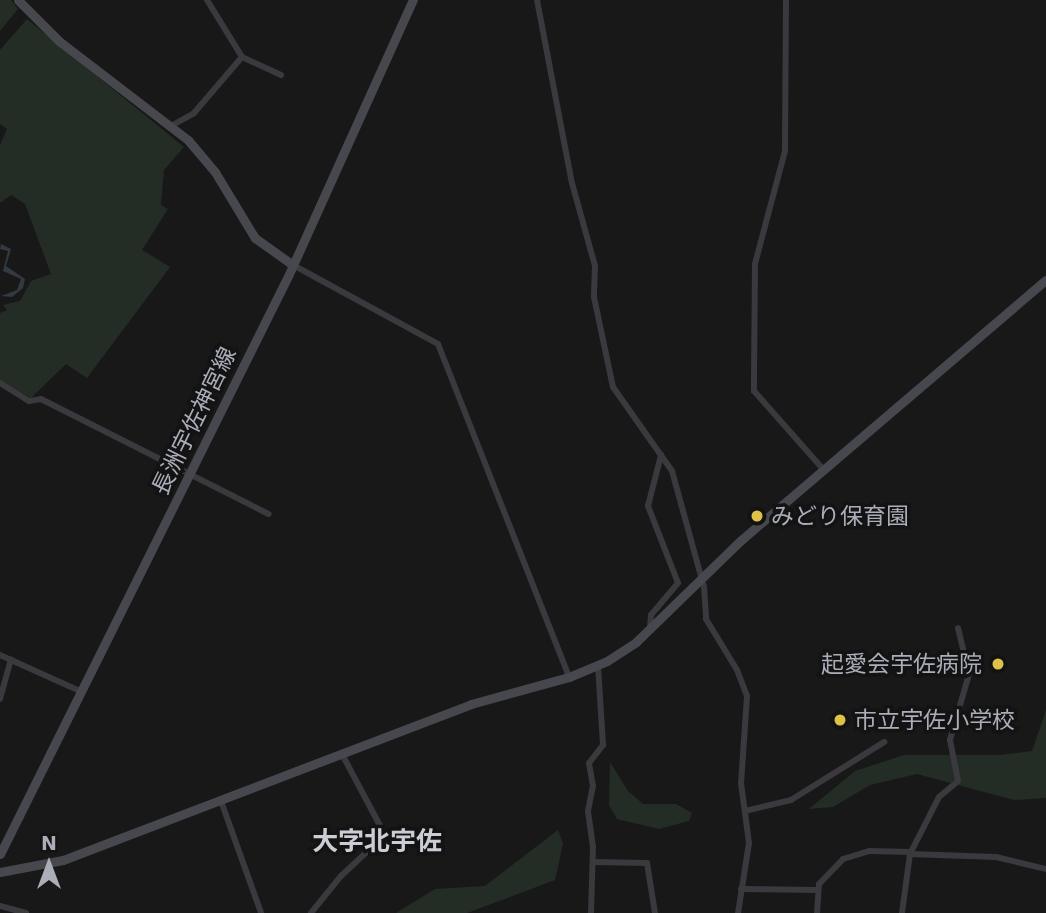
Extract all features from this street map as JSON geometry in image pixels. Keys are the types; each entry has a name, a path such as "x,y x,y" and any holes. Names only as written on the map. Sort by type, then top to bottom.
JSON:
{"street":[{"path":"18,0 58,41 171,125 208,162 255,238 293,265 438,344 569,677"},
{"path":"206,0 242,57 281,75"},
{"name":"長洲宇佐神宮線","path":"0,854 293,265 413,0"},
{"path":"537,0 572,183 595,266 594,297 613,387 674,475 701,577 706,619 732,660 747,696 741,783 749,843 738,913"},
{"path":"786,0 785,151 755,264 754,391 824,470"},
{"path":"171,125 197,110 242,57"},
{"path":"0,872 47,866 501,694 569,677 598,665 650,627 701,577 1046,280"},
{"path":"0,383 29,401 41,399 269,514"},
{"path":"650,627 650,615 678,583 648,506 661,455"},
{"path":"902,913 910,853 939,797 958,780 950,740 969,674 958,628"},
{"path":"0,655 82,692"},
{"path":"0,699 11,659"},
{"path":"591,913 593,862 588,811 593,786 589,763 603,745 598,665"},
{"path":"745,811 791,800 884,742"},
{"path":"311,913 341,876 385,835 342,754"},
{"path":"221,801 261,913"},
{"path":"817,913 818,890 825,875 848,856 910,853 996,857 1046,869"},
{"path":"593,862 646,863 655,913"},
{"path":"741,889 818,890"},
{"path":"0,906 26,913"}],"shaded area":[{"path":"0,0 11,0 18,9 0,31"},
{"path":"27,19 184,147 164,170 161,205 168,209 142,250 170,267 87,378 66,364 31,398 0,381 0,313 7,310 3,305 20,301 31,281 51,274 25,204 11,195 0,203 0,145 7,129 0,124 0,50"},
{"path":"1,244 11,249 6,266 25,279 23,288 12,297 1,296 17,290 21,279 3,271 8,251 0,249"},
{"path":"1046,710 1046,798 1014,800 917,774 870,785 833,807 809,809 855,771 904,755 1000,755 1032,751"},
{"path":"610,762 628,791 643,804 676,804 692,813 689,821 659,829 617,819 609,805"},
{"path":"558,830 563,844 555,880 467,913 396,913 435,889 485,886"}],"place":[{"name":"みどり保育園","path":"757,516"},
{"name":"起愛会宇佐病院","path":"998,664"},
{"name":"市立宇佐小学校","path":"840,720"}],"district":[{"name":"大字北宇佐","path":"377,842"}]}
